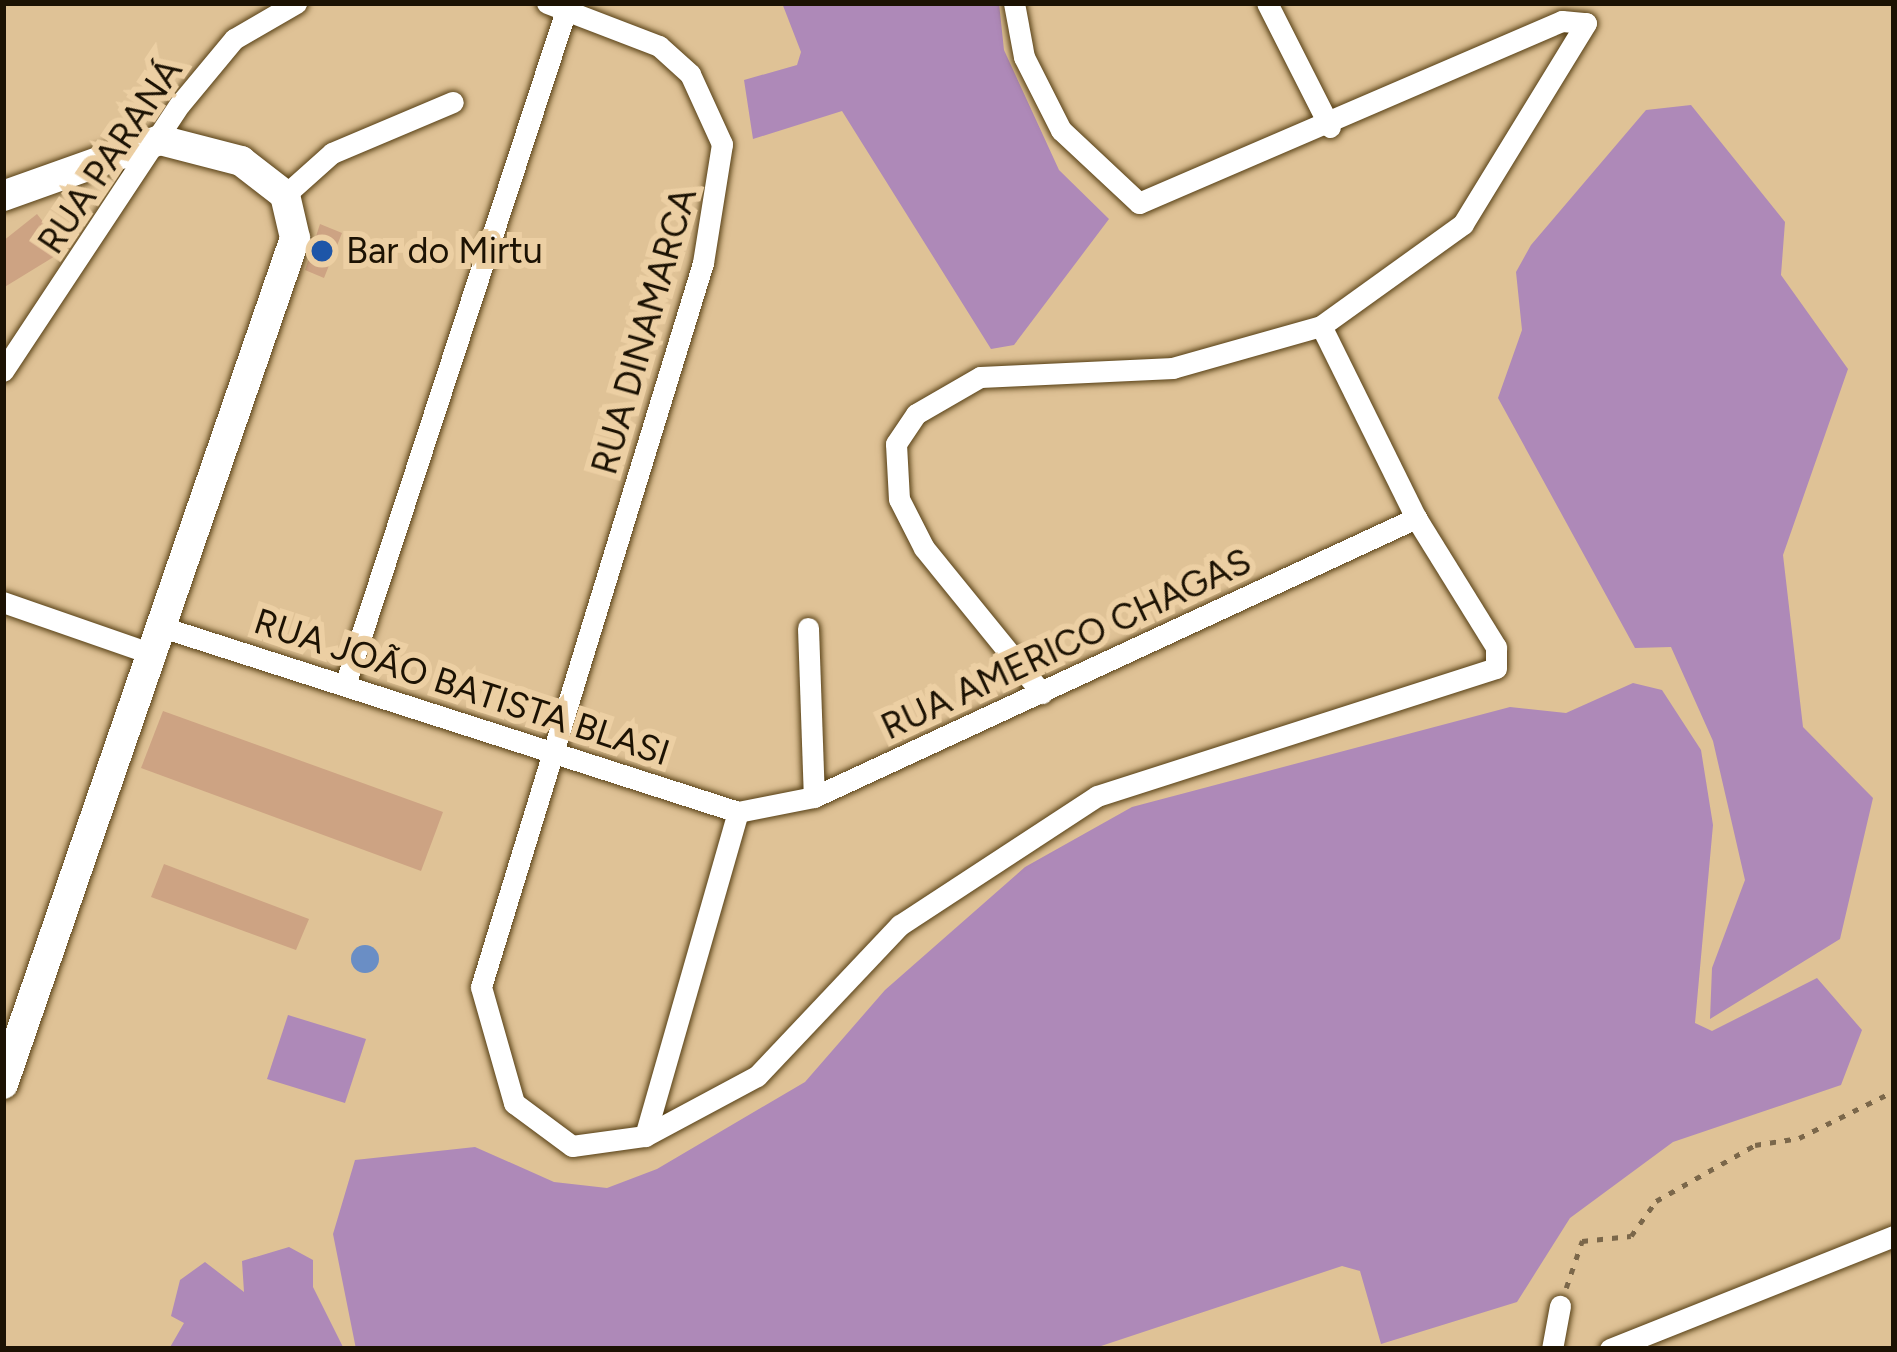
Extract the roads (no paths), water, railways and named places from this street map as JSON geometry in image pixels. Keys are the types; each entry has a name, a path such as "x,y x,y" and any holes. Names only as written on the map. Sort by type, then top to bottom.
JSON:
{"street":[{"name":"RUA PARANÁ","path":"3,371 234,40 296,3"},
{"path":"1014,3 1024,57 1061,130 1139,203 1330,127 1562,22 1586,23 1463,224 1321,326 1174,368 980,377 916,414 896,444 899,499 925,548 1042,693"},
{"path":"1267,3 1330,127"},
{"path":"346,682 556,6"},
{"name":"RUA DINAMARCA","path":"556,6 659,46 689,74 722,144 723,192 492,934 483,1024 514,1103 542,1134 572,1146 645,1136"},
{"path":"285,195 332,153 453,102"},
{"path":"3,196 160,140 241,161 285,195 295,238 160,642 3,1084"},
{"path":"645,1136 757,1076 901,926 1097,796 1496,668 1496,647 1416,518 1321,326"},
{"name":"RUA AMERICO CHAGAS","path":"738,812 814,797 1416,518"},
{"name":"RUA JOÃO BATISTA BLASI","path":"3,602 346,682 554,745 738,812"},
{"path":"808,628 814,797"},
{"path":"645,1136 738,812"},
{"path":"1610,1349 1894,1236"},
{"path":"1552,1349 1560,1306"}],"water":[{"path":"365,945 375,949 379,959 375,969 365,973 355,969 351,959 355,949"}],"place":[{"name":"Bar do Mirtu","path":"322,251"}]}
